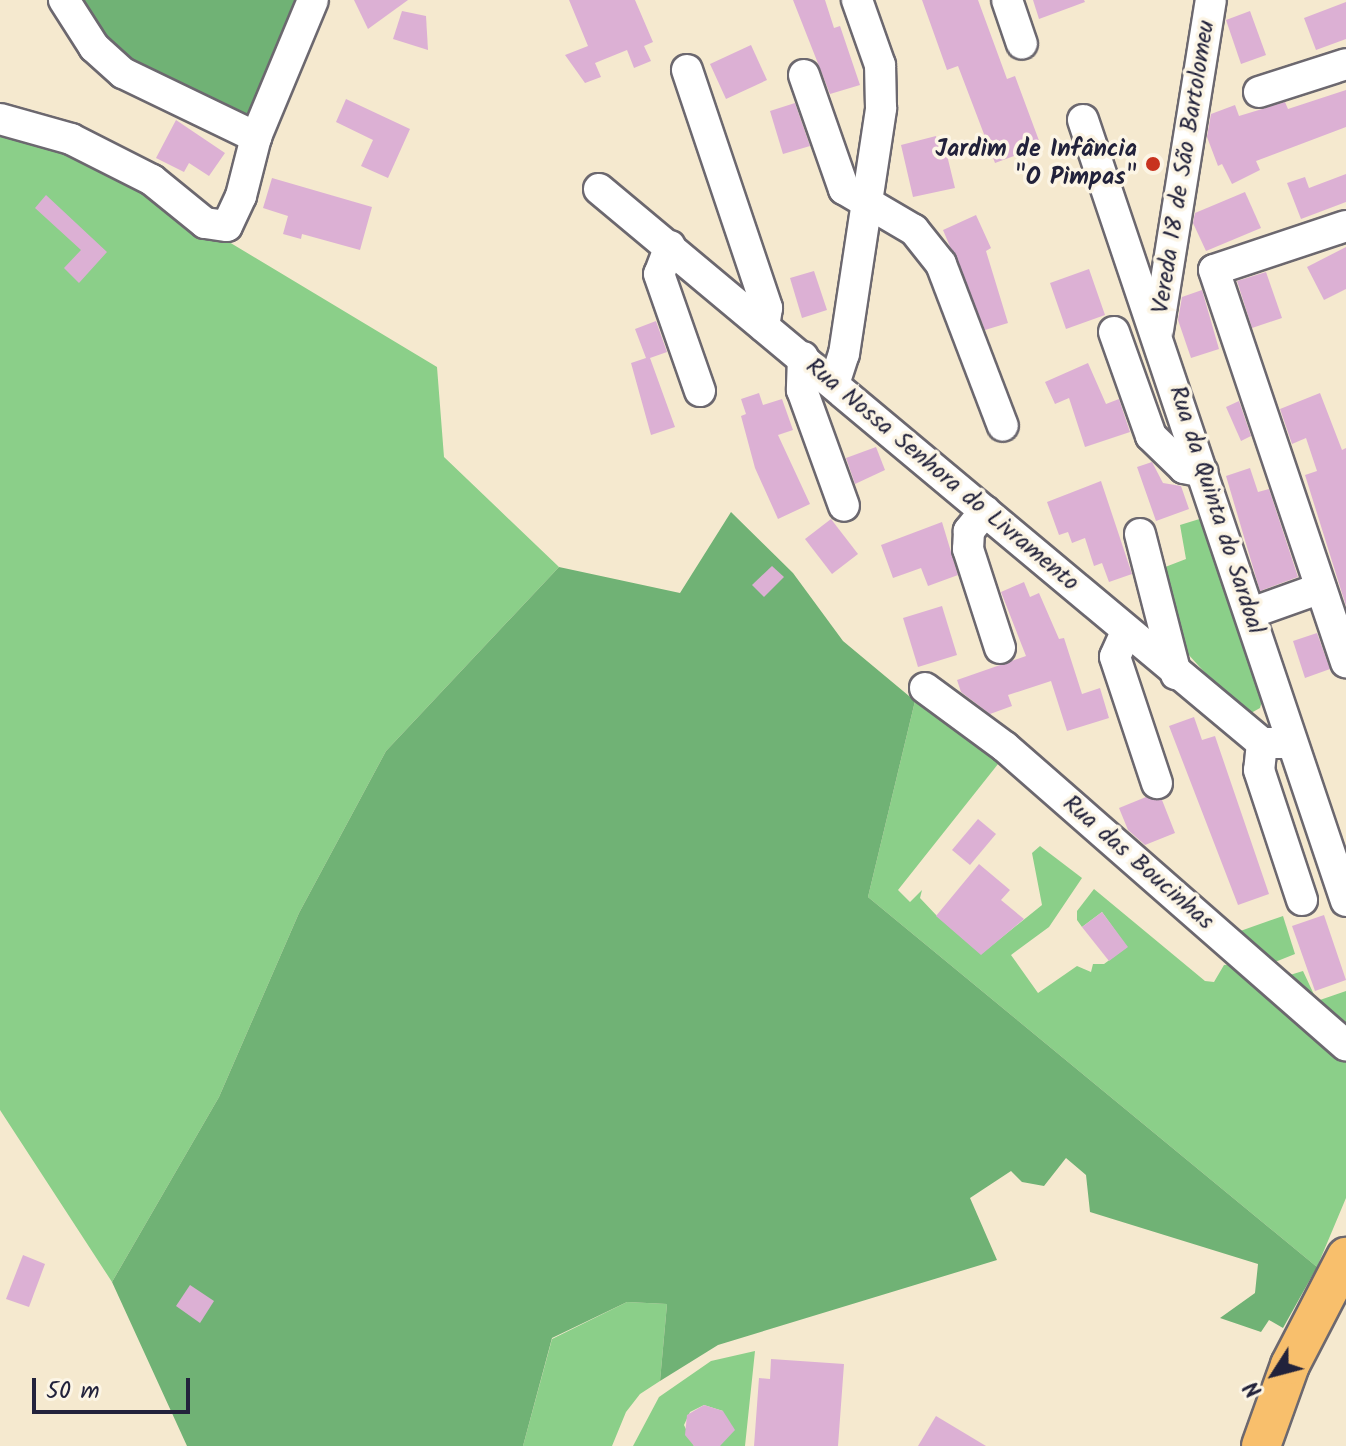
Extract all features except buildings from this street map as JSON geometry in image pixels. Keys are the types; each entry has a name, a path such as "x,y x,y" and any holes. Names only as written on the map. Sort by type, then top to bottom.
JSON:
{"main road":[{"path":"1261,1446 1290,1365 1346,1257"}],"street":[{"path":"64,0 94,47 123,73 256,137"},
{"path":"0,119 71,139 152,180 205,223 227,226 241,196 256,137 313,0"},
{"path":"835,381 844,354 881,86 880,65 857,0"},
{"path":"1007,0 1022,44"},
{"name":"Vereda 18 de São Bartolomeu","path":"1157,334 1211,0"},
{"path":"1259,92 1346,64"},
{"path":"687,70 767,308 764,327"},
{"path":"804,75 844,189 914,230 935,254 1003,426"},
{"name":"Rua da Quinta do Sardoal","path":"1083,120 1251,613 1277,743 1337,845 1346,901"},
{"name":"Rua Nossa Senhora do Livramento","path":"599,189 764,327 835,381 1176,674 1277,743"},
{"path":"1346,226 1214,270 1346,662"},
{"path":"670,246 659,274 700,391"},
{"path":"1114,332 1151,436 1184,468 1203,472"},
{"path":"803,357 802,390 844,506"},
{"path":"985,511 969,531 968,549 1000,648"},
{"path":"1140,534 1176,674"},
{"path":"1251,613 1321,588"},
{"path":"1126,632 1115,657 1157,783"},
{"name":"Rua das Boucinhas","path":"925,688 1005,747 1346,1045"},
{"path":"1277,743 1259,770 1302,900"}],"green space":[{"path":"77,0 297,0 244,122 125,62 102,43"},
{"path":"0,120 71,139 224,239 437,367 444,457 559,567 386,751 299,913 219,1097 112,1282 0,1110"},
{"path":"731,512 793,573 843,641 915,701 868,897 1317,1267 1283,1328 1269,1320 1261,1332 1220,1318 1255,1293 1258,1264 1090,1212 1086,1175 1066,1158 1044,1186 1022,1182 1011,1171 970,1198 997,1260 718,1345 660,1381 667,1304 627,1302 552,1338 523,1446 187,1446 112,1282 219,1097 299,913 386,751 559,567 680,593"},
{"path":"1206,517 1264,694 1260,708 1251,713 1239,710 1187,653 1160,569 1186,559 1180,525"},
{"path":"915,701 1002,759 898,890 910,902 922,890 920,898 981,954 1042,905 1032,853 1040,846 1082,878 1049,927 1011,955 1038,993 1077,966 1091,972 1093,964 1104,964 1127,947 1102,912 1082,927 1077,920 1077,911 1094,889 1205,981 1214,982 1224,965 1236,964 1346,1057 1346,1198 1317,1267 868,897"},
{"path":"1283,916 1295,954 1265,966 1229,935"},
{"path":"1303,971 1317,1001 1346,991 1346,1035 1280,978"},
{"path":"627,1302 667,1304 660,1381 640,1394 626,1412 612,1446 523,1446 552,1339"},
{"path":"755,1351 745,1446 720,1446 723,1411 704,1405 690,1412 684,1425 694,1446 633,1446 659,1397 711,1361"}],"place":[{"name":"Jardim de Infância \"O Pimpas\"","path":"1153,164"}]}
